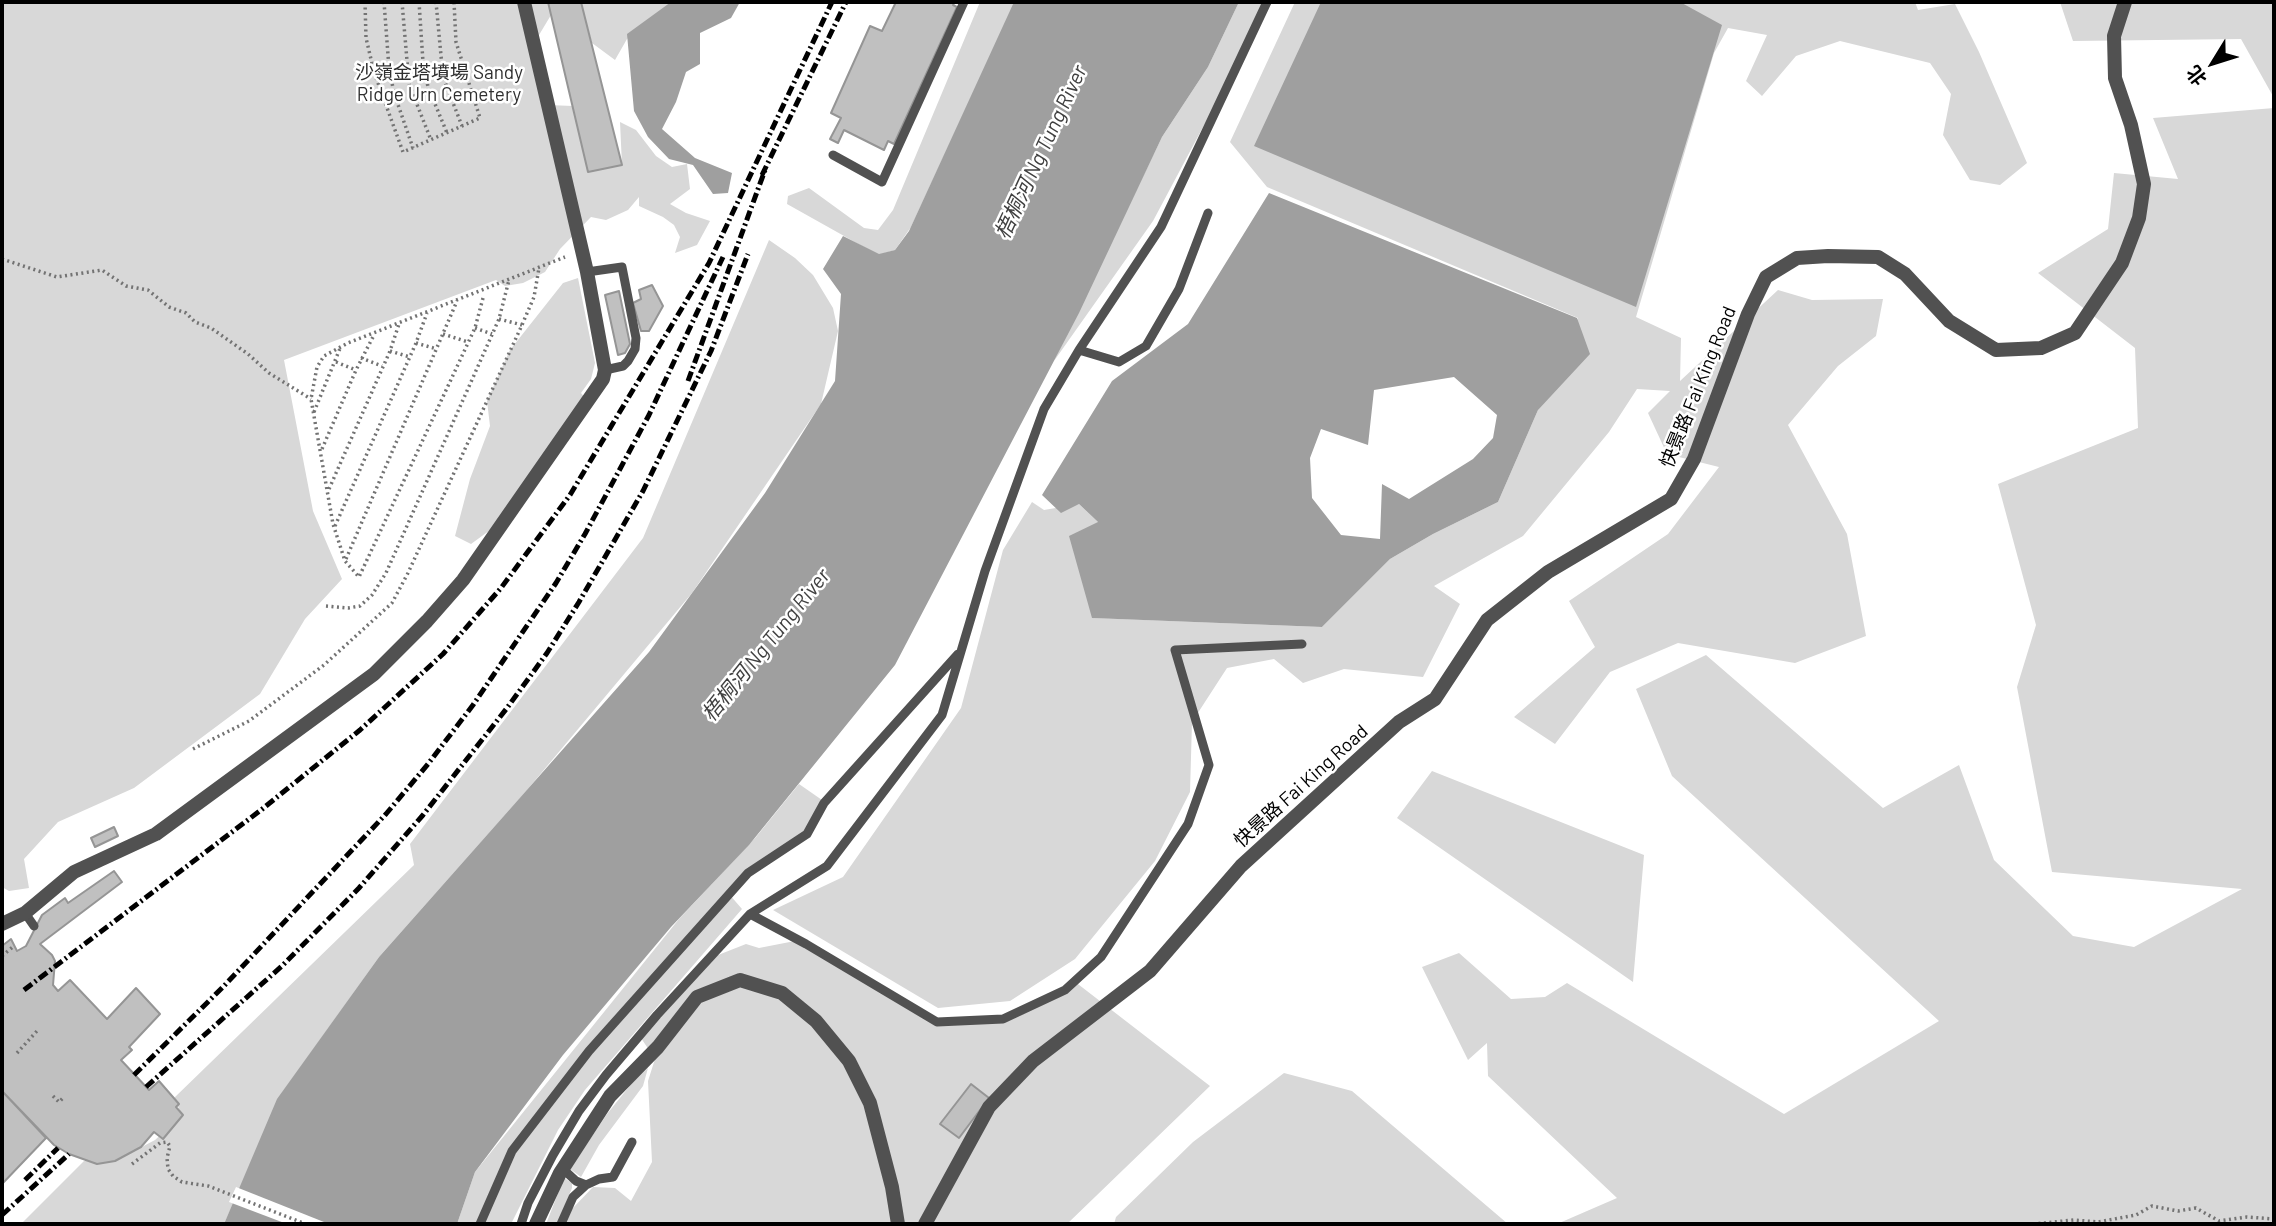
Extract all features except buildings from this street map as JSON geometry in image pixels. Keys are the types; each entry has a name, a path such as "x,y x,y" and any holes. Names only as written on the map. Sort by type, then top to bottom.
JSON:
{"street":[{"path":"2,925 25,913 74,872 156,834 374,674 463,580 603,379 605,370 587,272 524,2"},
{"name":"快景路 Fai King Road","path":"925,1224 989,1107 1033,1061 1150,971 1241,866 1399,722 1435,699 1487,620 1548,572 1671,499 1694,459 1748,314 1766,277 1797,258 1878,257 1905,274 1948,321 1996,350 2041,348 2075,333 2122,263 2139,218 2144,184 2131,125 2115,78 2114,36 2125,2"},
{"path":"536,1224 563,1169 610,1096 658,1047 697,997 740,980 782,993 816,1021 849,1061 870,1103 892,1187 898,1224"}],"lane":[{"path":"833,155 882,182 964,2"},
{"path":"521,1224 528,1203 579,1111 657,1015 750,914 827,866 942,715 985,571 1044,409 1079,350 1161,227 1267,2"},
{"path":"1079,350 1119,362 1146,346 1179,289 1208,213"},
{"path":"587,272 622,267 636,338 635,349 623,366 605,370"},
{"path":"750,914 817,950 937,1022 1003,1019 1055,995 1065,990 1101,957 1188,824 1209,765 1175,650 1302,644"},
{"path":"480,1224 512,1151 589,1051 748,873 807,834 824,803 961,650"},
{"path":"25,913 34,926"},
{"path":"561,1224 573,1197 586,1185 613,1177 632,1142"},
{"path":"563,1169 576,1181 586,1185"}],"path":[{"path":"365,2 366,38 374,72 403,152 480,118 456,41 454,2"},
{"path":"384,2 389,68 394,93 413,148"},
{"path":"402,2 410,84 431,140"},
{"path":"419,2 423,62 428,87 447,132"},
{"path":"436,2 443,77 462,126"},
{"path":"483,298 475,328 359,577 345,561 335,528 311,399 317,367 324,356 341,346 565,257"},
{"path":"2,259 57,277 102,270 126,286 148,290 169,307 187,313 195,322 211,328 248,354 269,373 311,399"},
{"path":"193,749 249,721 324,665 391,603 408,573 522,325 534,297 539,268"},
{"path":"326,606 360,606 372,595 386,573 499,319 509,280"},
{"path":"345,561 457,301"},
{"path":"335,528 427,313"},
{"path":"499,319 522,325"},
{"path":"328,491 400,324"},
{"path":"475,328 492,334"},
{"path":"321,452 374,333"},
{"path":"443,334 468,342"},
{"path":"416,343 437,349"},
{"path":"314,413 341,346"},
{"path":"390,351 410,357"},
{"path":"361,358 383,366"},
{"path":"336,362 356,370"},
{"path":"2,956 14,946"},
{"path":"17,1053 37,1031"},
{"path":"53,1096 59,1102 63,1098"},
{"path":"132,1164 160,1143 167,1142 170,1146 168,1169 182,1182 208,1186 306,1224"},
{"path":"2033,1224 2074,1220 2098,1222 2136,1215 2152,1206 2178,1211 2196,1208 2219,1221 2247,1217 2274,1219"}],"green space":[{"name":"沙嶺金塔墳場 Sandy Ridge Urn Cemetery","path":"2,2 548,2 551,15 536,40 548,105 573,106 589,172 622,165 620,122 636,130 656,156 672,167 687,164 690,189 670,204 710,221 697,245 675,253 680,237 674,225 639,206 639,197 628,210 606,220 591,217 560,249 545,272 523,283 505,286 496,280 284,360 313,511 342,579 305,619 260,694 134,788 58,822 24,859 29,888 9,891 2,887"},
{"path":"581,2 674,2 627,39 615,60 592,43"},
{"path":"980,2 1015,2 911,227 895,250 878,255 787,204 788,196 809,188 864,228 878,230 893,210"},
{"path":"1239,2 1267,2 1153,221 1054,361 1162,137 1208,67"},
{"path":"1295,2 1915,2 1918,10 1955,4 2027,163 2000,185 1970,180 1943,135 1951,94 1930,63 1840,41 1796,56 1762,96 1746,81 1767,35 1728,28 1714,53 1636,317 1681,338 1680,381 1778,290 1812,300 1883,299 1876,336 1838,366 1788,425 1847,534 1866,636 1795,663 1678,643 1610,672 1555,744 1514,717 1595,647 1569,601 1668,534 1719,467 1667,454 1648,413 1670,391 1637,389 1609,432 1523,536 1434,586 1460,604 1423,677 1344,669 1303,683 1274,659 1227,668 1192,722 1190,792 1155,861 1075,959 1010,1001 938,1008 773,910 843,877 961,708 1003,550 1032,502 1044,510 1079,504 1099,523 1093,618 1322,627 1390,559 1498,502 1578,318 1267,187 1230,142"},
{"path":"2060,2 2274,2 2274,98 2241,39 2073,41"},
{"path":"2274,108 2274,1224 1557,1224 1617,1198 1488,1076 1487,1043 1468,1060 1422,967 1459,953 1511,999 1545,997 1567,983 1784,1114 1939,1021 1672,776 1636,689 1706,655 1883,808 1959,765 1994,860 2073,936 2134,947 2242,889 2052,872 2017,687 2036,625 1998,484 2138,428 2135,348 2038,273 2108,229 2114,173 2178,179 2153,118"},
{"path":"769,240 813,275 833,308 838,331 821,404 692,593 527,790 379,957 282,1093 224,1224 21,1224 84,1161 115,1161 155,1140 182,1115 174,1098 414,865 410,844 643,538"},
{"path":"578,278 595,363 591,379 581,393 590,404 557,457 540,466 508,517 471,544 455,536 470,479 490,426 487,401 510,350 563,283"},
{"path":"1432,771 1644,855 1633,982 1397,818"},
{"path":"799,784 822,800 807,834 740,876 729,894 742,909 585,1090 558,1130 511,1224 457,1224 475,1172 679,919 756,837"},
{"path":"800,940 944,1022 1013,1015 1074,981 1210,1086 1067,1224 566,1224 572,1209 593,1187 615,1188 631,1201 652,1162 648,1081 655,1059 641,1038 708,959 746,944 759,948"},
{"path":"648,1068 643,1086 599,1145 581,1177 570,1169 607,1114"},
{"path":"1284,1073 1352,1091 1508,1224 1114,1224 1116,1217 1193,1142"},
{"path":"564,1178 572,1183 572,1188 557,1224 546,1224"}],"water":[{"path":"671,2 740,2 731,18 700,33 700,64 686,72 676,102 662,129 695,158 732,173 728,193 713,194 693,165 669,159 648,137 634,111 627,34"},
{"name":"梧桐河 Ng Tung River","path":"1014,2 1239,2 1208,67 1162,137 1079,313 895,665 749,845 671,927 563,1055 475,1172 457,1224 224,1224 277,1099 379,957 649,652 765,493 835,381 841,294 823,269 843,236 879,254 895,250 909,231"},
{"path":"1321,2 1680,2 1722,25 1636,307 1254,146"},
{"path":"1269,193 1577,318 1590,354 1538,410 1498,502 1390,559 1322,627 1092,618 1069,536 1098,522 1079,504 1061,513 1042,495 1112,381 1188,324","holes":["1454,377 1497,415 1493,438 1473,459 1409,499 1382,484 1380,539 1341,535 1312,498 1310,458 1321,429 1368,445 1374,390"]}],"pier":[{"path":"236,1187 329,1224 287,1224 229,1202"}],"railway":[{"path":"24,990 261,810 360,730 443,654 501,588 570,495 709,263 832,2"},
{"path":"762,175 846,2"},
{"path":"688,381 765,170"},
{"path":"146,1087 283,965 359,888 423,815 547,653 643,491 711,351 748,254"},
{"path":"134,1075 223,987 386,814 473,705 556,583 585,534 649,415 723,257"},
{"path":"25,1180 58,1148"},
{"path":"2,1215 69,1154"}]}
